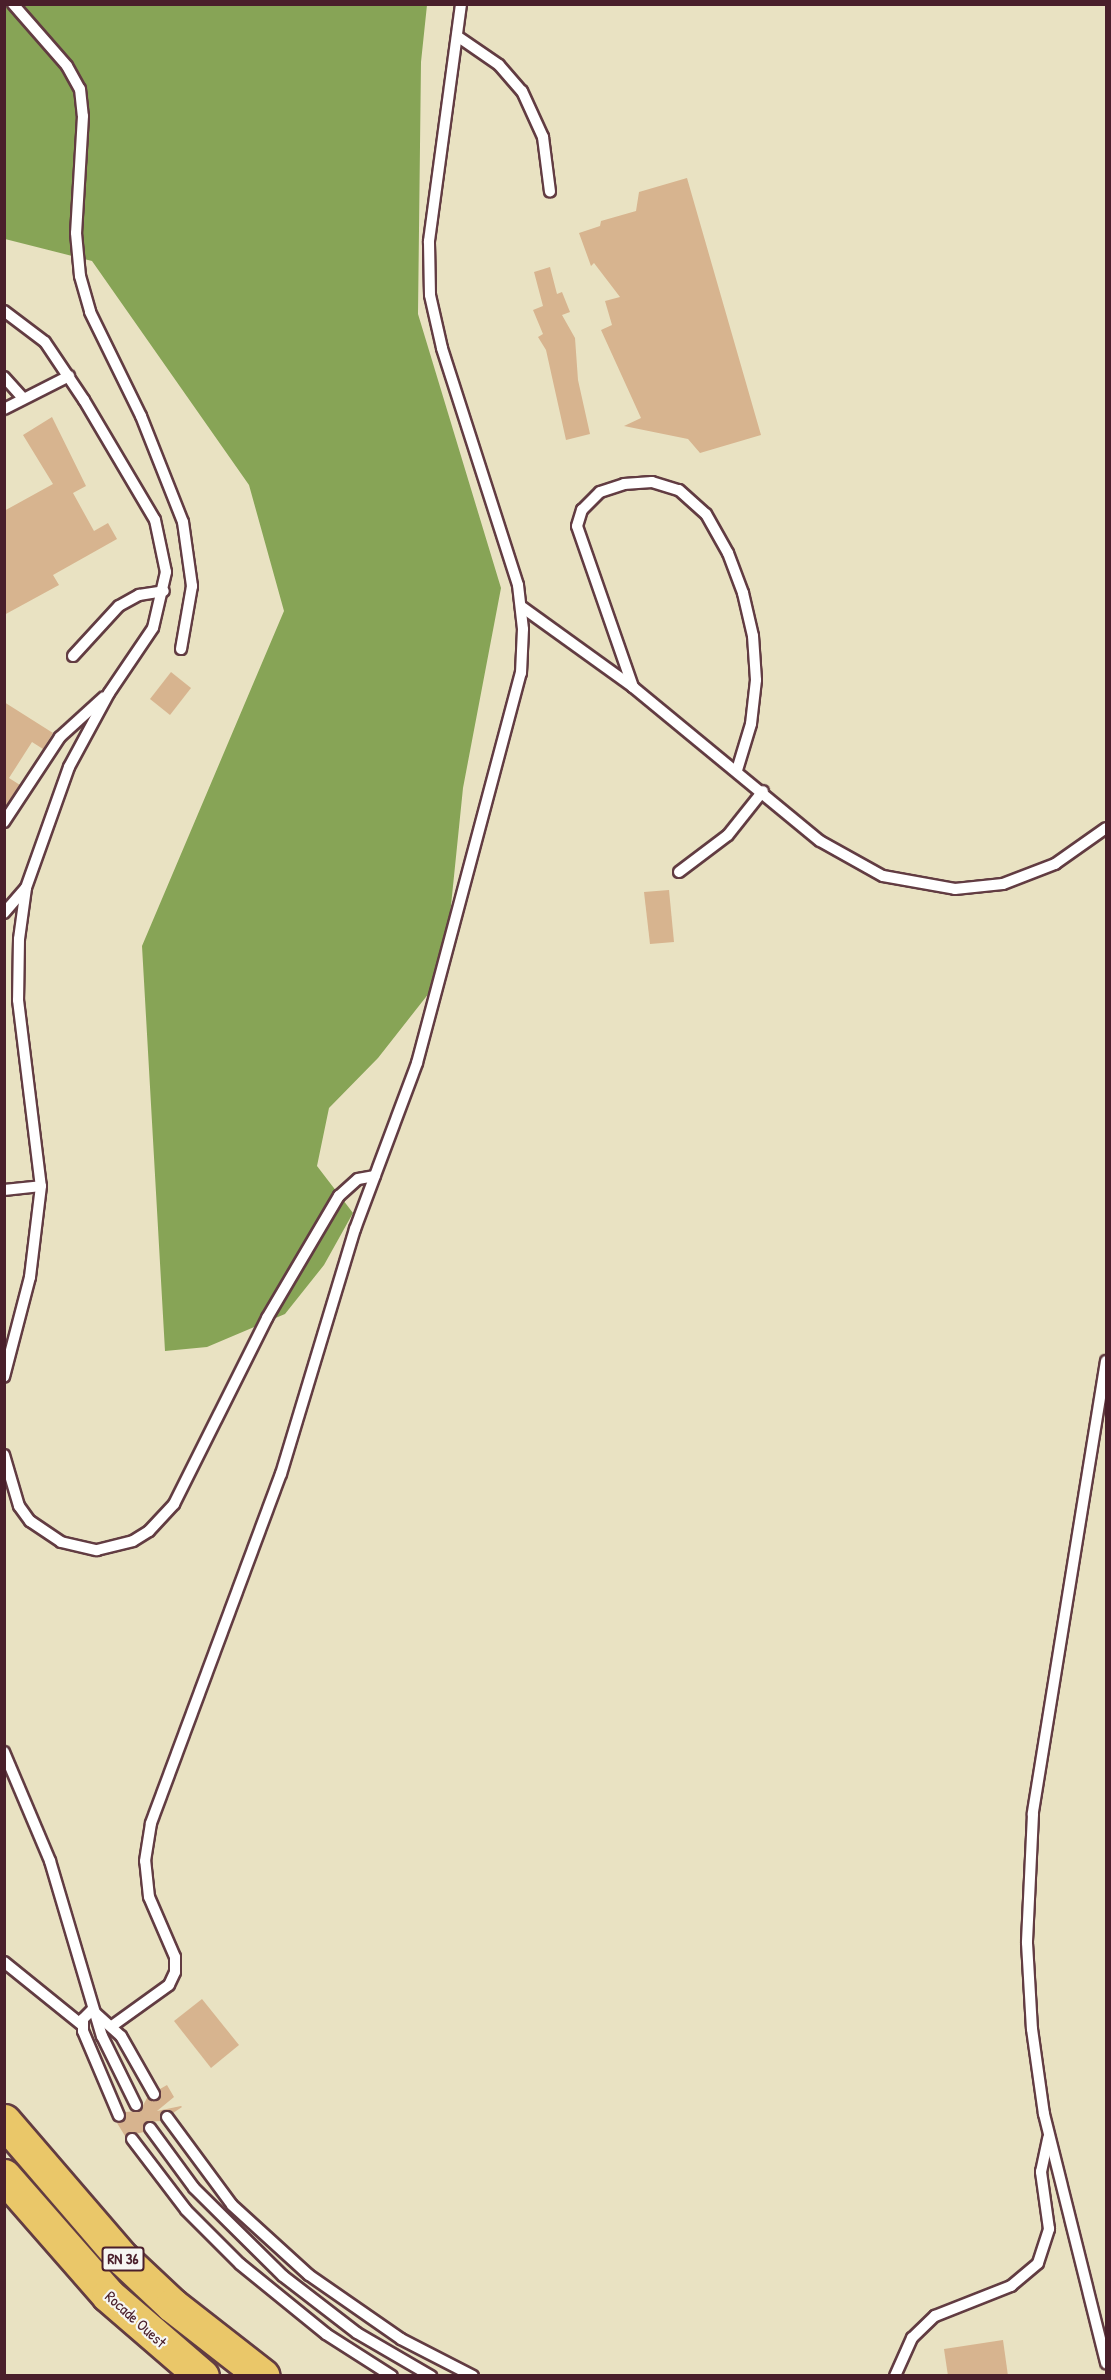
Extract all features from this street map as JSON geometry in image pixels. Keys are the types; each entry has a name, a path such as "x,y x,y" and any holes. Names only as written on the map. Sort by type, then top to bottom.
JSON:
{"highway":[{"name":"RN 36","path":"4,2121 122,2258 172,2305 263,2376"},
{"name":"Rocade Ouest","path":"4,2176 108,2295 202,2376"}],"lane":[{"path":"13,4 67,66 80,89 83,116 76,233 80,276 90,312 141,416 183,522 192,586 181,649"},
{"path":"112,2026 169,1985 175,1972 175,1957 149,1897 146,1861 151,1823 281,1474 337,1284 423,1044 517,694 523,651 522,607 513,564 442,348 430,295 429,241 461,4"},
{"path":"457,36 486,54 522,91 543,137 550,192"},
{"path":"4,311 45,342 69,376 155,520 165,554 164,591 153,628 109,693 57,796 26,888 19,939 18,1000 41,1186 30,1278 4,1377"},
{"path":"4,409 22,397 69,376"},
{"path":"4,377 22,397"},
{"path":"633,687 577,526 582,510 600,492 624,483 652,482 679,490 706,514 728,553 743,593 753,636 756,680 751,724 737,770"},
{"path":"74,656 119,606 139,595 164,591"},
{"path":"522,607 633,687 840,855 883,876 930,888 979,888 1030,875 1078,850 1107,828"},
{"path":"4,822 60,737 109,693"},
{"path":"679,872 728,835 763,791"},
{"path":"4,913 26,888"},
{"path":"4,1455 19,1506 37,1527 61,1542 97,1550 133,1541 149,1532 174,1504 267,1318 339,1196 358,1179 375,1176"},
{"path":"4,1190 41,1186"},
{"path":"1107,1361 1029,1857 1029,1986 1048,2136 1107,2363"},
{"path":"4,1752 51,1861 92,2010 136,2105"},
{"path":"4,1962 82,2025 119,2116"},
{"path":"92,2010 112,2026 154,2094"},
{"path":"82,2025 92,2010"},
{"path":"167,2117 232,2205 309,2275 401,2339 473,2376"},
{"path":"150,2128 194,2188 283,2276 357,2333 431,2376"},
{"path":"895,2376 912,2338 935,2316 1011,2286 1038,2263 1049,2229 1041,2172 1048,2136"},
{"path":"132,2139 186,2210 240,2264 326,2334 392,2376"}],"green space":[{"path":"5,5 427,5 421,62 418,314 501,588 463,788 444,974 378,1058 329,1108 317,1166 353,1213 324,1265 285,1314 207,1347 165,1351 142,946 284,611 249,485 92,261 5,239"}],"building":[{"path":"687,178 761,435 700,453 688,439 624,426 641,418 601,330 612,325 605,301 620,297 594,263 591,266 579,233 600,226 601,221 636,211 639,192"},
{"path":"550,267 557,294 562,292 570,312 562,315 575,338 578,380 590,434 566,440 546,350 538,337 543,334 533,310 543,306 534,272"},
{"path":"52,417 86,486 73,493 94,531 108,523 117,539 53,575 59,585 4,615 4,511 53,484 23,435"},
{"path":"171,672 191,688 170,715 150,699"},
{"path":"4,702 53,733 43,749 32,742 9,778 20,785 4,808"},
{"path":"669,890 674,942 650,944 644,892"},
{"path":"202,1999 239,2045 211,2068 174,2021"},
{"path":"167,2085 174,2097 157,2111 182,2107 173,2113 163,2111 161,2121 146,2122 144,2132 125,2136 117,2123 125,2120 125,2112 140,2111 147,2098 158,2100 160,2089"},
{"path":"1003,2340 1008,2376 948,2376 944,2349"}]}
